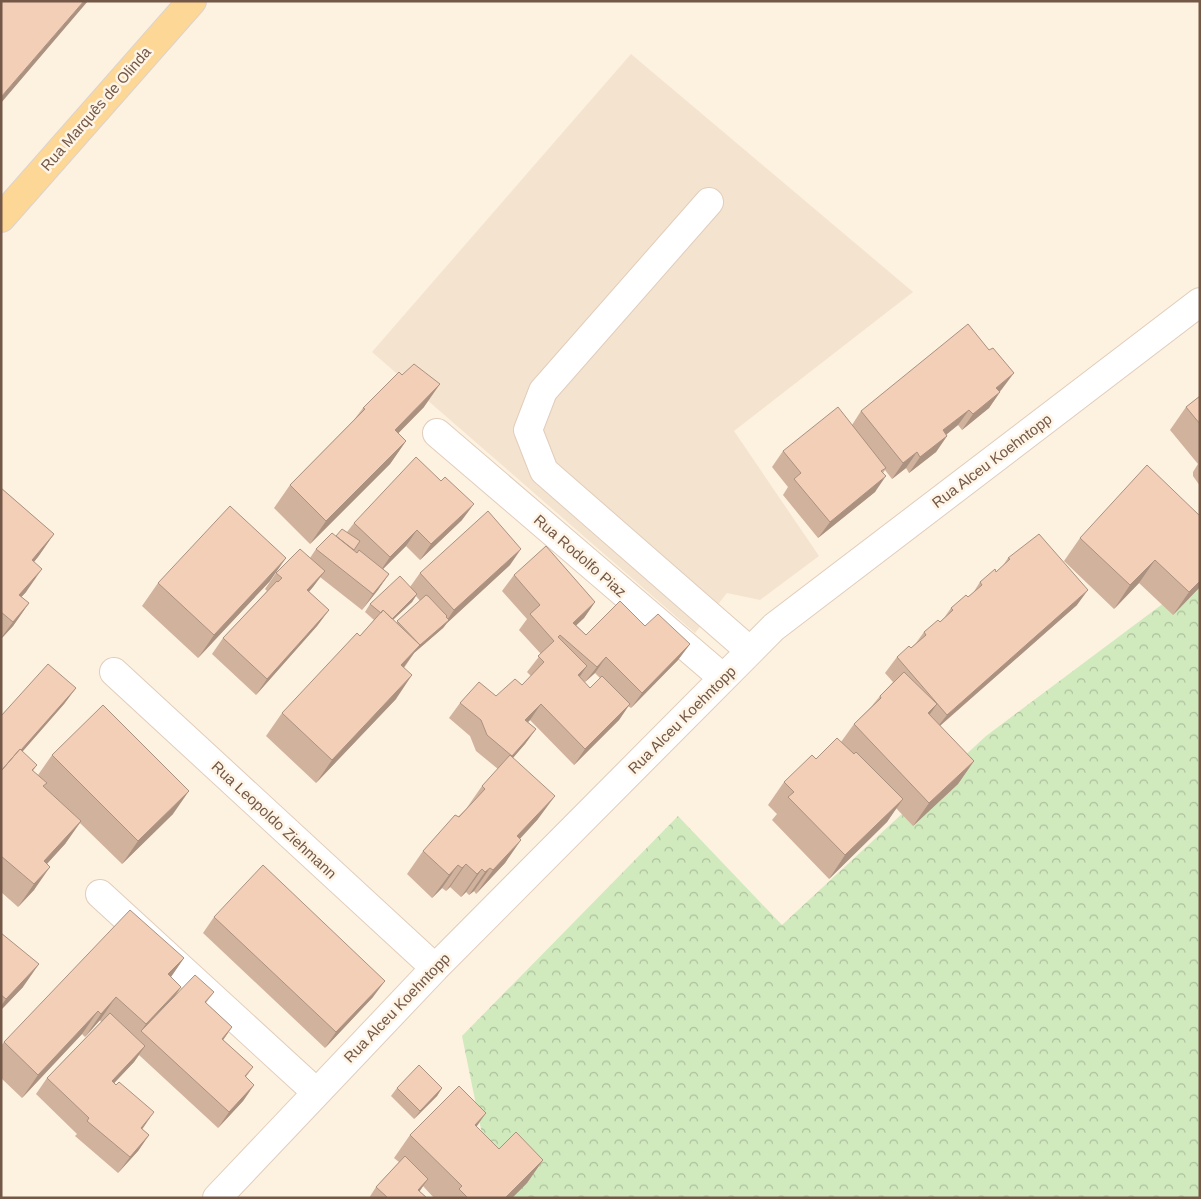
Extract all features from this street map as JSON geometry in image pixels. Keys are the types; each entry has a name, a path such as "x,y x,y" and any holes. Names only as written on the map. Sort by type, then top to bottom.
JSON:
{"main road":[{"name":"Rua Marquês de Olinda","path":"1,218 192,1"}],"street":[{"path":"709,202 543,391 528,430 544,471 750,651"},
{"name":"Rua Alceu Koehntopp","path":"217,1198 435,968 774,626 1200,302"},
{"name":"Rua Rodolfo Piaz","path":"437,433 723,678"},
{"name":"Rua Leopoldo Ziehmann","path":"114,672 435,968"},
{"path":"100,894 316,1092"}],"shaded area":[{"path":"631,54 913,292 734,431 819,556 760,600 727,593 695,633 372,352"}],"green space":[{"path":"1200,576 1200,1198 495,1198 462,1036 678,816 782,925 986,736"}],"building":[{"path":"1,1 84,1 1,97"},
{"path":"968,324 989,350 993,348 1014,373 996,388 1000,392 973,414 969,410 943,430 947,436 920,457 917,452 903,463 861,411"},
{"path":"414,364 440,384 395,430 406,441 326,521 290,485 399,372 402,375"},
{"path":"1200,396 1200,424 1186,407"},
{"path":"838,407 886,468 881,471 886,476 830,522 794,479 801,473 783,451"},
{"path":"416,457 441,481 445,477 474,504 431,544 417,530 390,557 354,523"},
{"path":"1147,465 1200,516 1200,581 1189,592 1155,560 1130,585 1080,538"},
{"path":"1,488 54,534 32,560 42,569 19,595 29,603 13,622 1,612"},
{"path":"230,506 286,558 214,635 158,583"},
{"path":"488,511 521,549 454,610 420,573"},
{"path":"342,529 360,541 354,550 336,536"},
{"path":"332,533 357,553 359,550 389,574 373,594 316,549"},
{"path":"1039,534 1088,590 947,715 897,657 909,646 911,648 926,635 924,632 938,620 940,622 953,610 951,608 966,595 968,597 982,585 980,582 995,569 996,572 1010,559 1008,558"},
{"path":"546,546 595,602 573,623 586,635 620,601 645,626 658,614 690,644 642,693 606,657 597,667 560,635 558,637 587,666 578,675 590,688 602,676 630,704 585,749 541,704 525,720 536,729 512,756 487,735 481,720 460,703 479,682 496,696 515,679 522,685 544,662 538,656 554,641 530,614 540,605 514,575"},
{"path":"300,549 325,571 307,590 329,610 267,679 223,638 282,578 276,573"},
{"path":"400,576 417,594 392,619 383,610 381,613 370,604"},
{"path":"426,595 449,620 420,645 397,621"},
{"path":"383,610 420,645 401,665 412,675 332,760 282,713 357,633 360,636"},
{"path":"48,664 76,688 1,771 1,716"},
{"path":"904,672 937,704 928,713 974,761 929,803 854,724"},
{"path":"103,705 189,791 138,841 52,755"},
{"path":"837,738 854,754 856,752 903,799 845,855 788,797 794,792 784,782 812,755 816,759"},
{"path":"20,749 37,765 32,770 47,783 43,786 81,821 44,861 50,867 34,884 1,856 1,771"},
{"path":"510,755 555,796 517,836 521,840 493,870 490,868 485,872 482,869 477,874 466,864 462,868 458,865 449,875 423,851 455,815 459,817 485,789 482,786"},
{"path":"263,865 385,981 336,1032 214,917"},
{"path":"130,910 184,958 168,974 181,987 146,1024 116,997 101,1014 98,1011 38,1075 4,1042"},
{"path":"1,933 39,964 6,999 1,995"},
{"path":"195,975 214,992 205,1002 232,1027 222,1039 253,1067 245,1076 254,1085 229,1112 141,1031"},
{"path":"110,1013 145,1046 112,1081 116,1085 119,1082 154,1112 141,1128 149,1135 130,1157 87,1121 89,1118 47,1078"},
{"path":"419,1065 442,1088 420,1111 397,1088"},
{"path":"459,1086 486,1113 475,1125 499,1149 516,1132 543,1160 505,1198 468,1198 459,1189 462,1186 410,1135"},
{"path":"405,1156 428,1179 418,1190 427,1198 388,1198 376,1187"}]}
